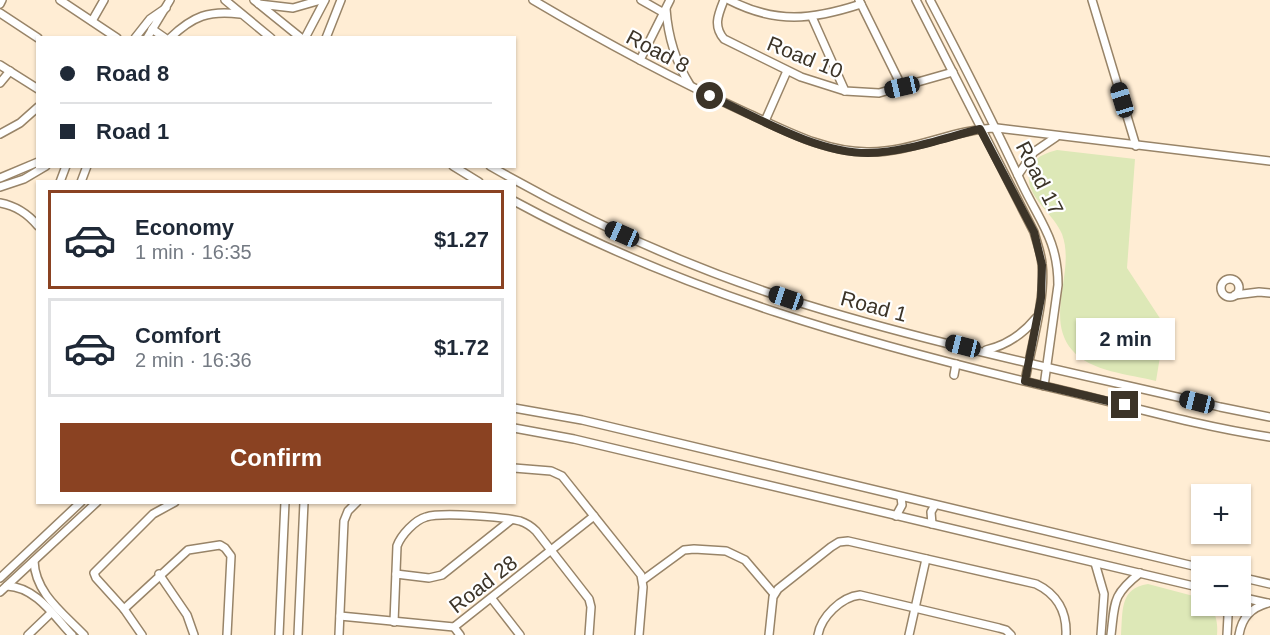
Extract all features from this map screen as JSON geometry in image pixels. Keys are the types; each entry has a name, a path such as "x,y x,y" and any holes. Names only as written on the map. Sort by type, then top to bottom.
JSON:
{"street":[{"path":"0,4 3,0"},
{"path":"60,0 114,36"},
{"path":"92,21 104,0"},
{"path":"148,36 170,0"},
{"path":"225,0 268,36"},
{"path":"257,2 270,7 293,8 323,0"},
{"path":"304,36 323,0"},
{"path":"327,36 341,0"},
{"name":"Road 8","path":"532,0 692,87 765,121 827,146 867,153 905,148 980,129 997,128 1270,161"},
{"path":"640,0 665,11"},
{"path":"640,60 670,0"},
{"name":"Road 10","path":"724,0 716,26 724,39 815,83 845,91 867,93 902,87 953,72"},
{"path":"729,0 766,15 796,18 828,15 860,2 902,87"},
{"name":"Road 17","path":"916,0 1026,217 1039,248 1043,282 1025,381"},
{"name":"Road 17","path":"930,0 997,128 1018,175 1047,230 1056,257 1058,285 1044,386"},
{"path":"1092,0 1136,146"},
{"path":"257,2 300,36"},
{"path":"137,36 150,19 166,8"},
{"path":"665,11 676,57 692,87"},
{"path":"0,13 36,37"},
{"path":"172,36 184,24 197,17 211,13 240,14"},
{"path":"812,17 845,91"},
{"path":"152,29 162,36"},
{"path":"0,65 36,88"},
{"path":"765,121 787,70"},
{"path":"0,84 10,71"},
{"path":"0,134 21,123 36,109"},
{"path":"1018,175 1034,152 1057,137"},
{"path":"0,178 36,163"},
{"path":"0,187 42,168"},
{"path":"456,168 476,180"},
{"name":"Road 1","path":"493,168 608,227 741,282 864,321 1029,362 1270,417"},
{"name":"Road 1","path":"516,202 598,243 671,274 784,316 900,350 1044,386 1215,427 1270,437"},
{"path":"0,203 23,211 36,224"},
{"path":"1259,292 1228,279 1221,286 1224,295 1231,297 1259,292 1270,293"},
{"path":"1235,295 1239,288 1236,281"},
{"path":"983,351 996,348 1014,339 1037,316"},
{"path":"898,361 900,350"},
{"path":"954,375 956,364"},
{"path":"516,408 582,420 1191,565"},
{"path":"516,428 574,439 1191,585"},
{"path":"516,468 551,471 562,476 643,580 639,635"},
{"path":"896,516 902,505 901,498"},
{"path":"0,578 79,504"},
{"path":"0,592 95,504"},
{"path":"142,635 94,573 153,514 171,504"},
{"path":"279,635 285,504"},
{"path":"298,635 304,504"},
{"path":"339,635 344,521 348,511 355,504"},
{"path":"932,524 931,516 935,505"},
{"path":"394,622 398,543 402,536 421,519 434,516 511,520 523,522 532,528 589,599 591,608 589,635"},
{"name":"Road 28","path":"340,616 454,627 594,516"},
{"path":"396,574 433,578 442,575 511,520"},
{"path":"769,635 774,594 839,542 852,542 1041,586 1056,599 1061,608 1065,617 1066,635"},
{"path":"124,609 159,574 188,550 214,545 225,548 231,556 227,635"},
{"path":"643,580 684,550 726,551 745,560 774,594"},
{"path":"909,635 926,559"},
{"path":"33,561 36,578 43,592 84,635"},
{"path":"1095,563 1104,594 1101,635"},
{"path":"1111,635 1118,595 1125,585 1140,573"},
{"path":"159,574 187,615 194,635"},
{"path":"1251,580 1270,584"},
{"path":"7,586 15,586 29,592 72,635"},
{"path":"818,635 826,617 848,598 854,596 864,596 1003,629 1011,635"},
{"path":"492,599 520,635"},
{"path":"1251,600 1269,604"},
{"path":"1239,635 1245,617 1251,610 1269,604"},
{"path":"28,635 51,613"},
{"path":"1227,635 1228,616"},
{"path":"454,627 460,635"}],"green space":[{"path":"1057,150 1135,159 1127,268 1165,326 1156,381 1111,371 1089,363 1072,350 1064,337 1060,309 1066,264 1062,234 1036,198 1029,183 1032,164 1043,155"},
{"path":"1148,584 1191,595 1191,616 1215,616 1217,635 1121,635 1124,602 1132,590"}],"route":[{"path":"710,96 804,138 852,152 883,152 980,129 1034,232 1039,248 1043,282 1025,381 1125,405"}]}
